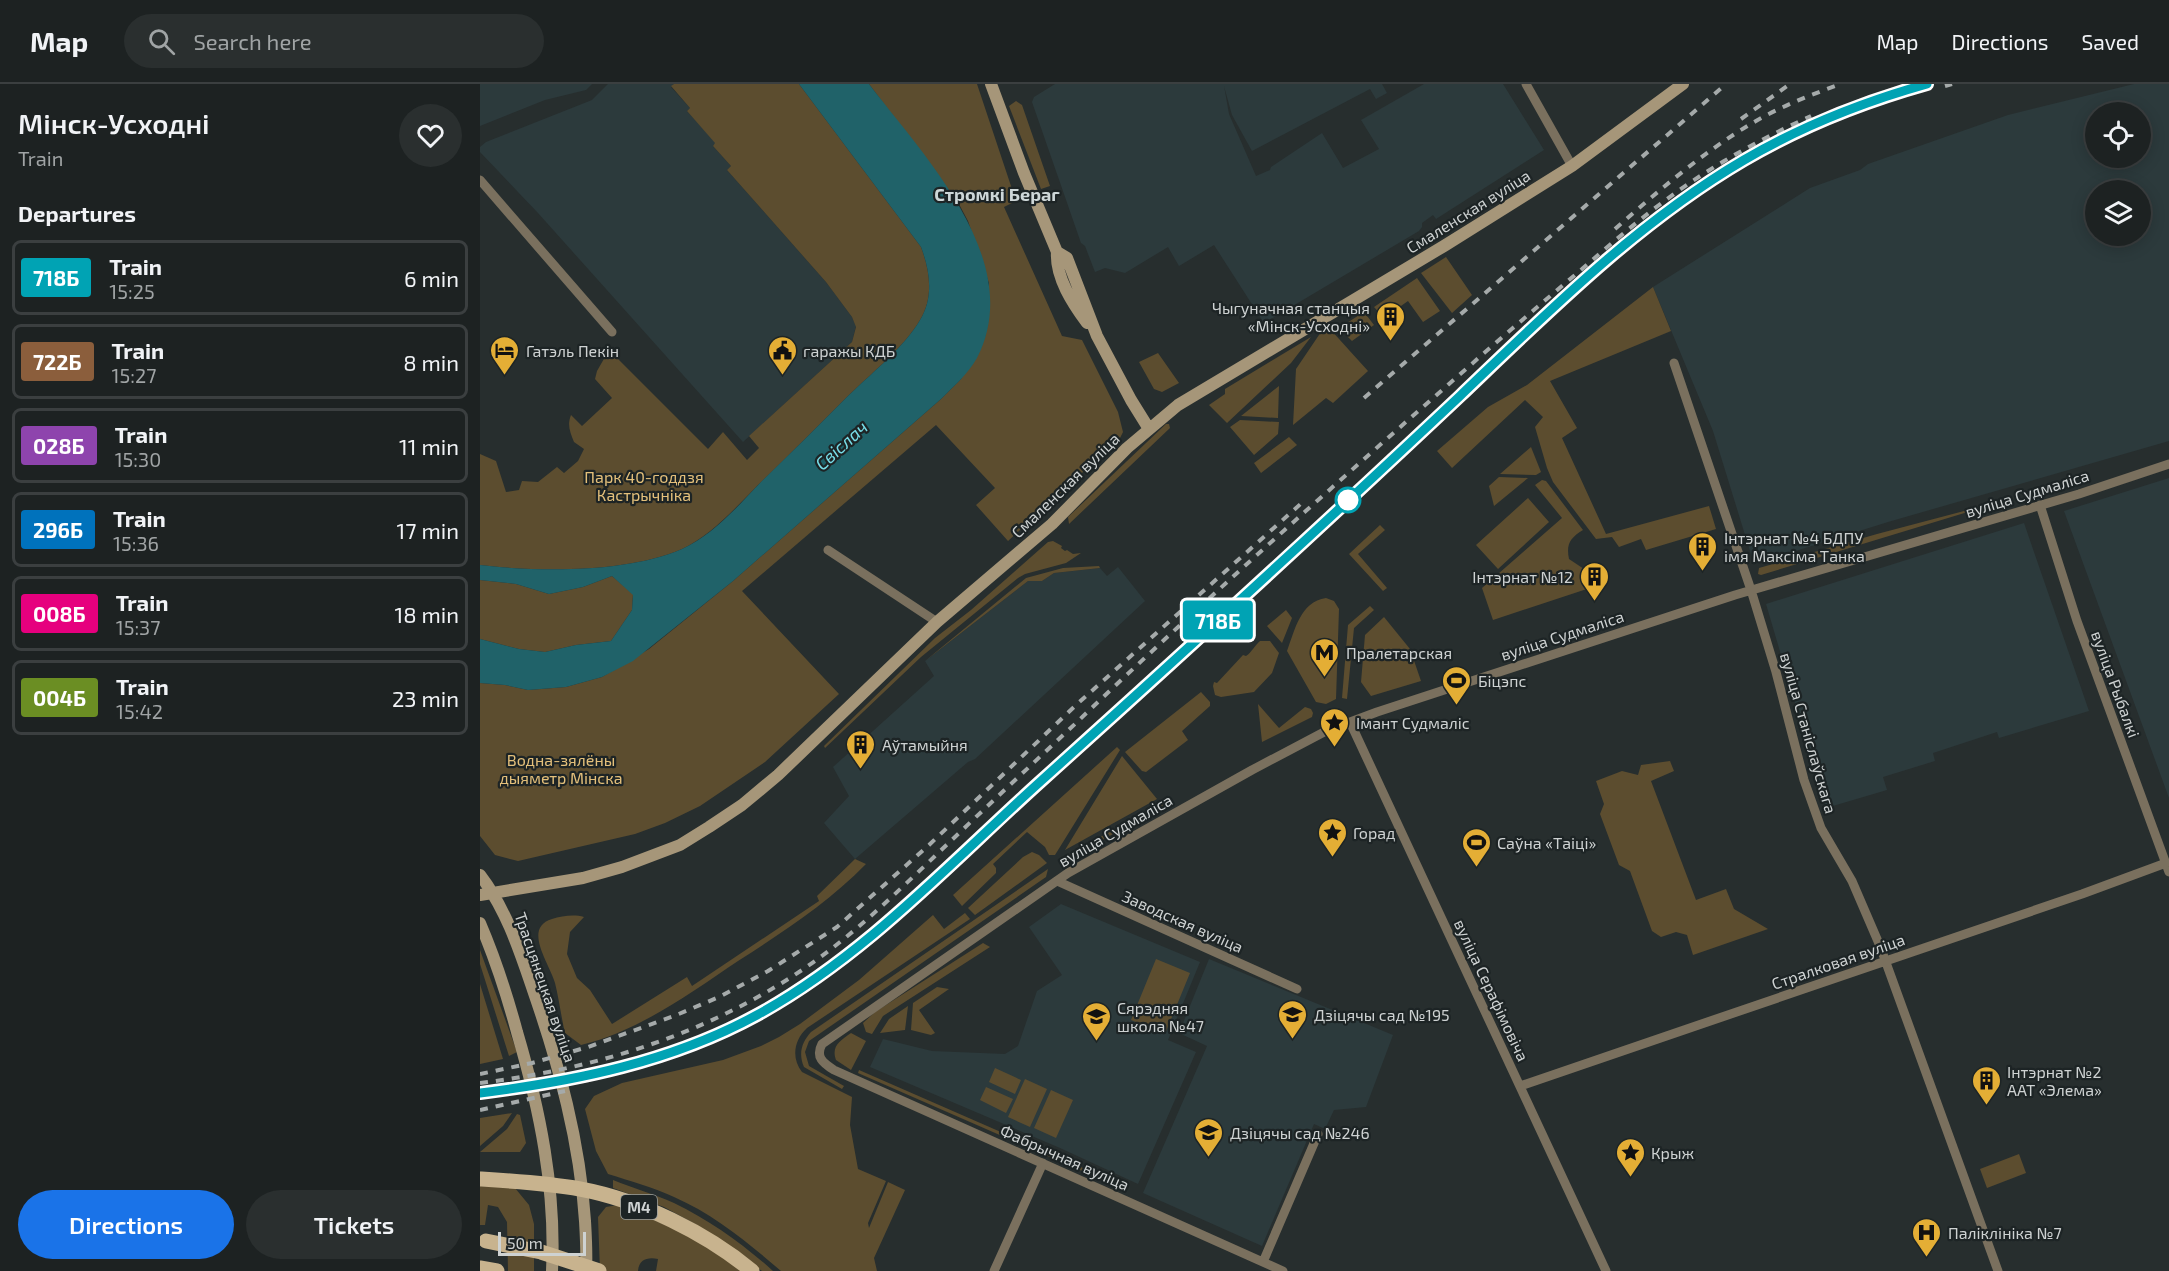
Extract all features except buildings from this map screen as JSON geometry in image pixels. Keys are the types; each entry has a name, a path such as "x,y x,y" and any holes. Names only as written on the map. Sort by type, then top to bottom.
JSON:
{"main road":[{"path":"991,84 1016,154 1062,255 1056,263 1065,286 1077,310 1097,336 1149,429"},
{"name":"Смаленская вуліца","path":"480,895 583,878 643,860 680,845 742,805 778,775 938,622 1052,524 1149,429 1196,393 1444,246 1572,166 1683,84"},
{"name":"Трасцянецкая вуліца","path":"480,875 494,892 513,932 549,1035 578,1150 583,1189 586,1271"},
{"path":"480,923 504,987 525,1058 546,1148 553,1246 552,1271"},
{"path":"480,1179 583,1189"},
{"name":"М4","path":"583,1189 626,1202 675,1222 722,1247 752,1271"},
{"path":"483,1241 541,1252 599,1271"}],"street":[{"path":"1526,84 1572,166"},
{"path":"480,180 612,332"},
{"name":"вуліца Станіслаўскага","path":"1674,363 1751,590 1776,672 1800,768 1821,828 1852,881 1885,960 1998,1271"},
{"name":"вуліца Судмаліса","path":"834,1070 823,1063 819,1057 822,1044 1057,881 1252,770 1326,731 1539,658 1751,590 2040,505 2169,464"},
{"name":"вуліца Рыбалкі","path":"2040,505 2077,621 2167,868"},
{"path":"828,550 938,622"},
{"name":"вуліца Серафімовіча","path":"1350,722 1606,1271"},
{"name":"Стралковая вуліца","path":"1520,1086 1885,960 2167,868"},
{"name":"Заводская вуліца","path":"1057,881 1297,989"},
{"name":"Фабрычная вуліца","path":"834,1070 1283,1271"},
{"path":"1263,1262 1318,1134"},
{"path":"994,1271 1043,1163"}],"shaded area":[{"path":"480,84 592,84 586,90 545,100 480,126"},
{"path":"608,84 674,84 671,87 690,108 687,111 716,143 713,146 731,166 727,170 826,282 856,326 852,342 743,442 538,213 480,152 480,147 486,142 592,100"},
{"path":"1055,84 1382,84 1387,93 1376,99 1370,89 1252,151 1232,115 1224,86 1229,114 1256,176 1270,170 1271,167 1322,133 1343,168 1379,149 1361,120 1424,84 1503,84 1544,150 1436,219 1433,215 1422,223 1419,231 1264,323 1214,245 1179,266 1168,247 1125,273 1105,268 1095,272 1085,246 1081,243 1032,102 1034,97"},
{"path":"2134,84 2169,84 2169,441 1888,522 1754,564 1713,431 1653,287 1810,188 1860,170 1868,164 2008,115"},
{"path":"2169,478 2169,798 2064,511"},
{"path":"2024,523 2089,711 1999,738 1997,732 1933,753 1935,761 1883,777 1887,790 1826,808 1766,604"},
{"path":"1118,567 1145,601 975,759 968,762 855,859 824,823 849,796 833,767 934,676 925,661 1028,581 1042,581 1054,573 1100,568 1107,576"},
{"name":"Сярэдняя школа №47","path":"1061,904 1200,962 1168,1040 1196,1052 1138,1184 870,1067 883,1039 932,1051 1005,1054 1018,1046 1037,991 1062,975 1029,927"},
{"path":"1209,959 1393,1035 1366,1107 1334,1110 1325,1129 1314,1124 1262,1246 1143,1193 1207,1046 1179,1033"}],"green space":[{"name":"Парк 40-годдзя Кастрычніка","path":"674,84 799,84 921,247 927,265 929,284 924,311 913,331 895,351 723,520 693,543 660,557 636,563 582,569 529,569 480,565 480,454 496,461 506,492 519,490 522,481 538,482 557,467 564,473 578,461 584,449 574,442 570,432 571,415 582,426 612,398 595,379 609,350 708,449 723,432 747,460 759,448 749,436 852,342 856,327 852,317 826,282 727,170 731,166 713,146 715,143 687,111 690,108 671,86"},
{"name":"Водна-зялёны дыяметр Мінска","path":"869,84 977,84 1016,201 1004,207 1062,336 1082,340 1118,412 1123,432 1120,438 1008,541 976,505 995,488 936,425 742,591 839,694 765,762 700,806 665,823 635,834 518,861 495,855 480,836 480,683 528,690 566,687 602,677 649,649 733,581 941,399 961,379 985,337 989,311 989,283 968,221 959,204"},
{"path":"1016,101 1022,105 1050,186 1041,189 1009,106"},
{"path":"1446,257 1472,295 1452,313 1421,273"},
{"path":"1417,278 1440,311 1423,322 1408,301 1384,318 1374,307"},
{"path":"1653,287 1671,331 1550,381 1577,428 1562,438 1606,534 1709,506 1716,529 1646,550 1641,539 1619,547 1612,537 1596,539 1553,482 1535,427 1543,417 1525,400 1452,468 1437,451 1488,407 1527,385"},
{"path":"1364,312 1374,325 1352,341 1339,328"},
{"path":"1330,329 1368,371 1333,403 1326,398 1293,425 1296,369 1321,332"},
{"path":"1311,337 1291,363 1227,423 1209,405 1225,394 1225,389"},
{"path":"1158,353 1179,383 1162,392 1154,389 1139,362"},
{"path":"1279,386 1278,418 1241,416"},
{"path":"1240,420 1279,422 1278,434 1254,455 1230,427"},
{"path":"1166,424 1169,424 1170,428 1069,524 1068,517"},
{"path":"1289,437 1297,445 1261,473 1254,463"},
{"path":"1531,447 1541,472 1536,475 1500,474"},
{"path":"1499,477 1528,478 1494,506 1489,486"},
{"path":"1542,480 1546,481 1583,530 1570,542 1569,559 1605,583 1493,620 1482,588 1562,518 1535,485"},
{"path":"2017,497 1761,575 1758,574 1759,568"},
{"path":"1528,498 1549,522 1498,569 1476,545"},
{"path":"1380,525 1385,530 1358,554 1387,588 1383,591 1349,554"},
{"path":"1053,541 1062,546 1061,548 1065,551 1073,554 1081,553 1066,563 1018,578 921,657 825,748 824,746 935,638 971,610 1048,542"},
{"path":"1099,566 1100,568 1054,573 1042,581 1028,581 925,661 1026,578 1063,568"},
{"path":"612,576 633,594 632,610 611,641 576,645 545,652 519,649 480,639 480,580 516,584 549,594 583,587"},
{"path":"1326,598 1334,601 1339,609 1336,699 1326,704 1316,702 1287,651 1304,611 1310,605"},
{"path":"1370,606 1374,610 1354,628 1347,699 1342,698 1348,625"},
{"path":"1286,610 1292,618 1282,643 1267,626"},
{"path":"1384,617 1410,649 1421,681 1371,696 1361,682 1365,635"},
{"path":"1260,641 1270,641 1279,653 1272,673 1254,692 1221,697 1215,695 1214,682 1217,683 1243,655 1246,656"},
{"path":"1201,692 1210,702 1210,706 1182,731 1188,740 1146,772 1142,771 1125,752"},
{"path":"1258,704 1279,728 1305,707 1311,709 1313,713 1312,717 1262,742"},
{"path":"1117,747 1120,750 1055,855 1049,855 1045,847 1027,832 993,864 996,873 962,906 953,895"},
{"path":"1122,756 1157,799 1065,850"},
{"path":"1670,761 1674,771 1651,781 1696,900 1726,889 1734,909 1768,929 1693,955 1687,935 1676,932 1661,937 1652,931 1630,871 1619,865 1600,814 1604,804 1596,781 1622,771 1638,775 1641,765"},
{"path":"1164,801 1165,804 1066,861 1058,861"},
{"path":"1032,852 1047,863 975,915 968,908 1023,857"},
{"path":"855,859 866,864 821,904 663,1010 623,1031 581,1045 565,1033 555,983 538,938 543,924 564,916 584,917 570,932 567,954 577,978 590,990 612,1024 687,977 692,986 819,901 817,896"},
{"path":"1048,869 1046,877 809,1041 805,1052 809,1066 844,1086 842,1089 804,1067 801,1057 802,1048 811,1032"},
{"path":"965,913 970,919 807,1028 797,1044 796,1061 802,1072 852,1097 850,1125 858,1169 886,1181 868,1223 869,1228 888,1182 905,1190 874,1258 877,1271 781,1271 717,1221 689,1204 658,1190 608,1174 596,1151 585,1109 594,1096 622,1083 723,1060 761,1046 800,1024 859,980 933,915 944,929"},
{"path":"983,943 990,947 883,1016 872,1034 866,1032 863,1023 875,1012"},
{"path":"480,950 517,1052 509,1056 480,964"},
{"path":"1156,959 1190,973 1165,1034 1131,1020"},
{"path":"480,984 503,1059 480,1064"},
{"path":"937,987 949,989 919,1010 935,1033 931,1035 911,1030 913,1003"},
{"path":"908,1006 905,1030 880,1033 889,1019"},
{"path":"851,1033 866,1041 851,1070 836,1060 835,1051 840,1041"},
{"path":"995,1068 1021,1080 1015,1094 989,1082"},
{"path":"859,1070 1083,1169 1082,1171 858,1073"},
{"path":"1025,1079 1047,1089 1030,1127 1008,1117"},
{"path":"986,1087 1013,1099 1006,1113 980,1100"},
{"path":"1051,1090 1073,1100 1056,1138 1034,1128"},
{"path":"512,1113 503,1126 480,1146 480,1118"},
{"path":"517,1114 520,1115 526,1143 520,1152 480,1152 507,1129"},
{"path":"2019,1154 2026,1173 1987,1188 1980,1169"},
{"path":"613,1180 666,1200 701,1217 738,1242 773,1271 762,1271 697,1225 664,1207 613,1188"},
{"path":"480,1186 515,1188 529,1205 534,1224 534,1271 508,1271 507,1222 498,1207 488,1205 485,1225 480,1225"},
{"path":"618,1205 698,1241 741,1271 656,1271 658,1259 651,1258 642,1261 638,1271 600,1271 598,1217 606,1207"}],"water":[{"name":"Свіслач","path":"799,84 869,84 940,176 962,211 979,247 989,284 989,321 977,358 965,375 941,399 733,581 633,661 602,677 566,687 528,690 480,683 480,639 519,649 545,652 576,645 611,641 632,610 633,595 612,576 583,587 549,594 516,584 480,580 480,565 529,569 582,569 636,563 660,557 693,543 724,519 885,361 913,331 920,320 929,293 927,265 921,247"}],"railway":[{"path":"1364,398 1726,84"},
{"path":"1741,119 1790,84"},
{"path":"1615,229 1680,174 1731,136 1782,107 1841,84"},
{"path":"480,1093 587,1075 657,1057 724,1031 757,1015 797,991 871,937 906,907 1566,297 1634,237 1706,184 1788,136 1833,116 1927,84"},
{"path":"1945,86 1952,84"},
{"path":"480,1083 565,1069 647,1046 688,1031 765,993 820,958 887,901 1261,552 1466,369 1612,243 1659,205 1708,171 1811,116"},
{"path":"480,1074 532,1063 588,1047 674,1016 719,997 768,971 837,927 929,845 1075,706 1305,500"},
{"path":"480,1110 565,1091"}],"train":[{"name":"718Б","path":"480,1093 595,1074 686,1048 758,1015 845,957 918,895 1536,325 1671,208 1744,159 1827,117 1927,84"}],"place":[{"name":"Чыгуначная станцыя «Мінск-Усходні»","path":"1391,342"},
{"name":"Гатэль Пекін","path":"505,376"},
{"name":"гаражы КДБ","path":"782,376"},
{"name":"Інтэрнат №4 БДПУ імя Максіма Танка","path":"1703,572"},
{"name":"Інтэрнат №12","path":"1594,602"},
{"name":"Пралетарская","path":"1325,678"},
{"name":"Біцэпс","path":"1457,706"},
{"name":"Імант Судмаліс","path":"1335,748"},
{"name":"Аўтамыйня","path":"861,770"},
{"name":"Горад","path":"1332,858"},
{"name":"Саўна «Таіці»","path":"1476,868"},
{"name":"Дзіцячы сад №195","path":"1293,1040"},
{"name":"Сярэдняя школа №47","path":"1096,1042"},
{"name":"Інтэрнат №2 ААТ «Элема»","path":"1986,1106"},
{"name":"Дзіцячы сад №246","path":"1209,1158"},
{"name":"Крыж","path":"1630,1178"},
{"name":"Паліклініка №7","path":"1927,1258"}],"district":[{"name":"Стромкі Бераг","path":"997,194"}]}
